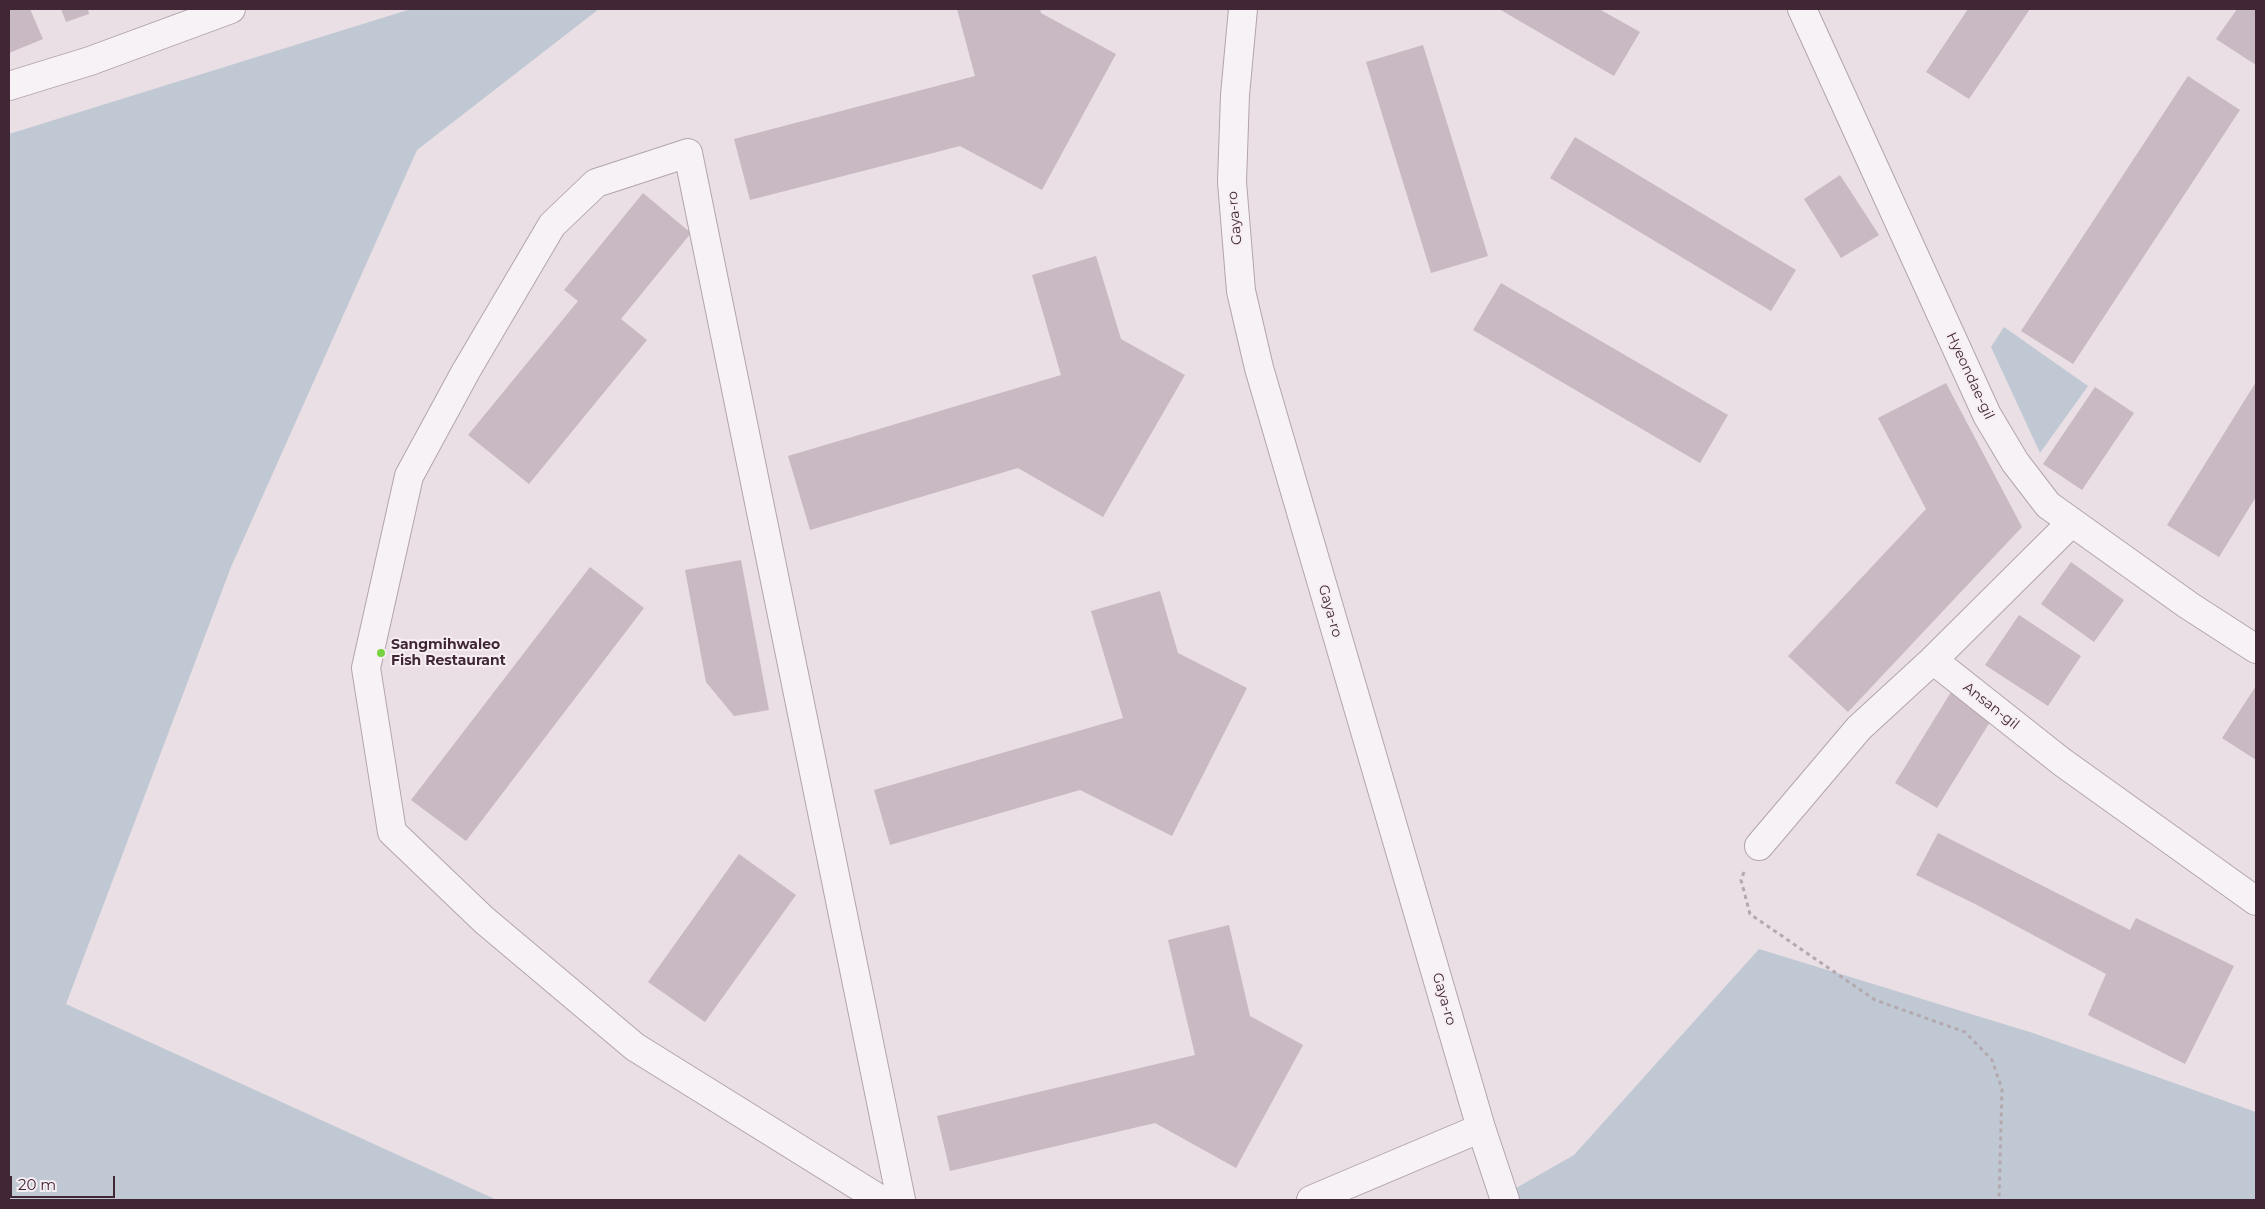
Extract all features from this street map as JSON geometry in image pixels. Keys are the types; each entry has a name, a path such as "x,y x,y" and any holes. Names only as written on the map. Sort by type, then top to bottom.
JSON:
{"street":[{"path":"9,86 90,61 231,9"},
{"name":"Gaya-ro","path":"1243,9 1234,94 1232,182 1241,291 1259,368 1481,1128 1505,1200"},
{"name":"Hyeondae-gil","path":"1802,9 1987,415 2015,462 2048,505 2181,600 2256,649"},
{"path":"881,1200 635,1047 484,920 392,832 366,668 409,476 466,371 552,225 596,183 688,153 901,1200"},
{"path":"1758,846 1858,728 1933,660 2072,522"},
{"name":"Ansan-gil","path":"1933,660 2062,762 2256,901"},
{"path":"1311,1200 1481,1128"}],"path":[{"path":"1758,846 1750,858 1741,880 1750,914 1875,1000 1965,1032 1992,1060 2002,1089 1999,1200"}],"shaded area":[{"path":"411,9 599,9 417,150 231,567 66,1004 497,1200 9,1200 9,134"},
{"path":"2004,327 2088,386 2040,453 1991,347"},
{"path":"1759,949 2033,1033 2256,1112 2256,1200 1495,1200 1574,1155"}],"building":[{"path":"9,9 30,9 43,39 9,53"},
{"path":"61,9 88,9 89,14 66,22"},
{"path":"957,9 1040,9 1041,13 1116,54 1042,190 960,146 750,200 734,139 975,76"},
{"path":"1499,9 1599,9 1640,32 1614,76"},
{"path":"1968,9 2030,9 1969,99 1926,72"},
{"path":"2237,9 2256,9 2256,65 2216,39"},
{"path":"1423,45 1488,256 1431,273 1366,62"},
{"path":"2188,76 2240,110 2073,364 2021,331"},
{"path":"1575,137 1796,270 1771,311 1550,178"},
{"path":"1840,175 1879,235 1841,258 1804,199"},
{"path":"643,193 691,233 621,319 647,340 529,484 468,435 578,301 564,290"},
{"path":"1096,256 1121,339 1185,375 1103,517 1018,468 810,530 788,456 1061,375 1032,275"},
{"path":"1501,283 1728,415 1700,463 1473,330"},
{"path":"2256,382 2256,497 2219,557 2167,525"},
{"path":"1946,383 2022,527 1848,712 1788,656 1926,509 1878,418"},
{"path":"2095,387 2134,413 2082,490 2043,464"},
{"path":"741,560 769,710 734,716 706,682 685,570"},
{"path":"2071,562 2124,600 2094,642 2041,604"},
{"path":"590,567 644,608 466,841 411,800"},
{"path":"1160,591 1178,653 1247,688 1172,836 1080,790 890,845 874,790 1123,718 1091,611"},
{"path":"2019,615 2081,656 2048,706 1985,665"},
{"path":"2256,686 2256,760 2222,738"},
{"path":"1951,692 1993,717 1937,808 1895,783"},
{"path":"1938,833 2130,930 2136,918 2234,966 2185,1064 2088,1015 2106,974 1977,905 1916,875"},
{"path":"739,854 796,895 705,1022 648,982"},
{"path":"1229,925 1250,1016 1303,1045 1236,1168 1155,1123 950,1171 937,1116 1195,1055 1168,940"}],"place":[{"name":"Sangmihwaleo Fish Restaurant","path":"381,653"}]}
